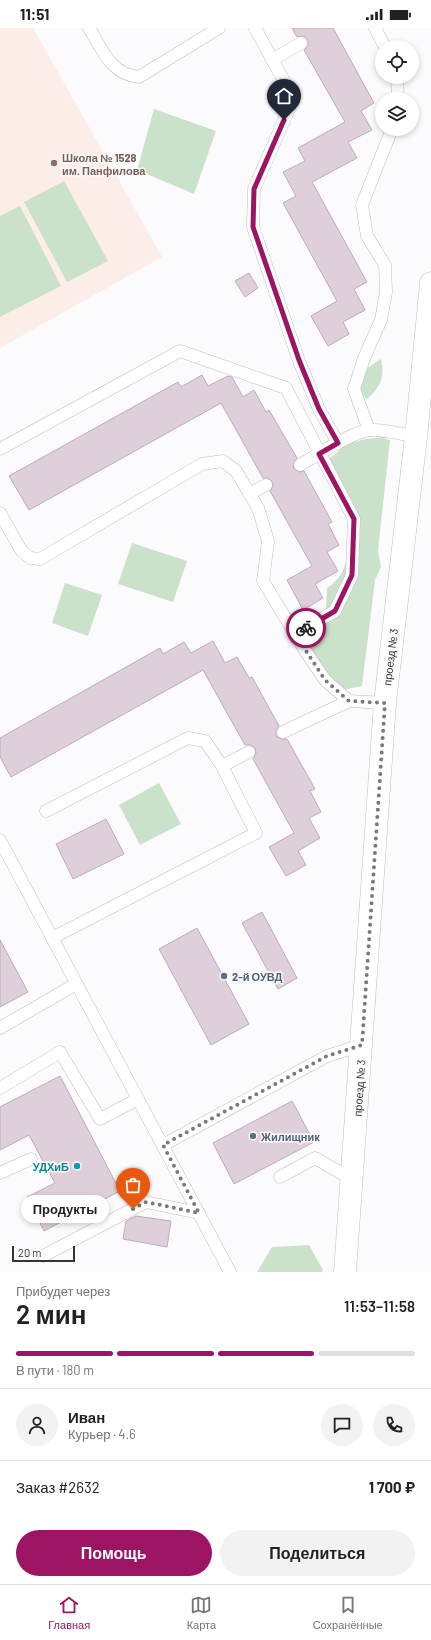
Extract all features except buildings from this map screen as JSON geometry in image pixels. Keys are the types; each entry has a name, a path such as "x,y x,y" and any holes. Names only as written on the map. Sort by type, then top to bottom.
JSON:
{"street":[{"name":"проезд № 3","path":"345,1272 353,1180 385,703 416,437 431,283"}],"lane":[{"path":"89,28 113,67 127,76 139,78 219,28"},
{"path":"255,28 290,92 289,109 254,189 253,227 299,360 319,409 338,443"},
{"path":"375,28 381,40"},
{"path":"272,60 301,43"},
{"path":"369,430 354,389 364,358 381,320 386,292 384,265 367,236 362,205 389,136"},
{"path":"0,448 180,351 286,388 354,519 352,575 335,611 295,634"},
{"path":"300,465 338,443 369,430 391,431 416,437"},
{"path":"0,513 21,550 30,558 40,559 202,464 223,460 236,471 258,508 268,540 263,581 325,680 349,701"},
{"path":"249,494 266,485"},
{"path":"283,732 349,701 385,703"},
{"path":"46,811 188,738 205,741 222,766 256,834 52,938"},
{"path":"222,766 249,752"},
{"path":"0,840 230,1272"},
{"path":"0,1028 76,984"},
{"path":"163,1145 327,1056 362,1045"},
{"path":"0,1088 60,1052 100,1119 138,1099"},
{"path":"280,1178 315,1158 353,1180"},
{"path":"0,1173 31,1159"},
{"path":"43,1256 146,1202 199,1213"}],"shaded area":[{"name":"Школа № 1528 им. Панфилова","path":"0,28 33,28 162,257 0,348"}],"green space":[{"path":"154,109 216,131 194,194 137,170"},
{"path":"64,181 108,261 67,282 24,202"},
{"path":"20,206 61,286 0,317 0,216"},
{"path":"381,359 381,381 376,390 367,399 360,394 359,385 367,368"},
{"path":"354,436 357,442 384,436 386,439 390,440 378,550 381,567 375,580 362,686 338,691 295,634 326,608 327,588 342,573 346,561 347,540 353,535 354,519 323,461 333,456"},
{"path":"132,543 187,561 173,602 118,584"},
{"path":"65,583 102,595 88,636 52,623"},
{"path":"159,783 181,824 140,845 119,805"},
{"path":"309,1245 323,1270 322,1272 257,1272 272,1247"}],"way so far":[{"path":"133,1209 146,1202 199,1213 163,1145 327,1056 362,1045 385,703 360,700 349,701 325,680 295,634 306,628"}],"place":[{"name":"Школа № 1528 им. Панфилова","path":"54,163"},
{"name":"2-й ОУВД","path":"224,976"},
{"name":"Жилищник","path":"253,1136"},
{"name":"УДХиБ","path":"77,1166"},
{"name":"Продукты","path":"133,1209"}],"route":[{"path":"284,120 254,189 253,227 266,269 299,360 319,409 338,443 319,454 354,519 352,575 335,611 306,628"}]}
